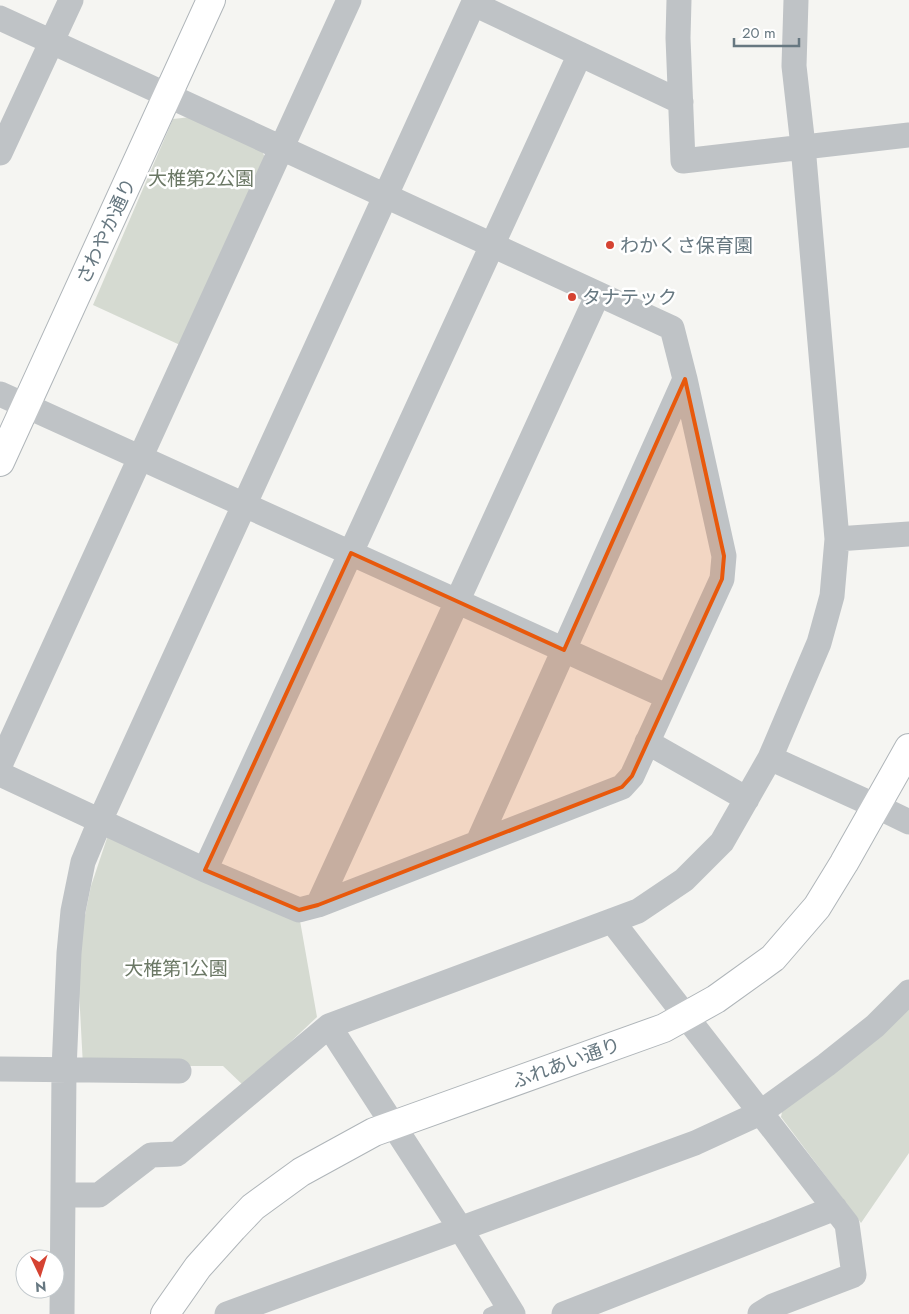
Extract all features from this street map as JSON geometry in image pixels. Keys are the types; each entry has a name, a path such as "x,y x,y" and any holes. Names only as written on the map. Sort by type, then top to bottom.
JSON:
{"street":[{"path":"0,153 72,0"},
{"name":"さわやか通り","path":"0,462 211,0"},
{"path":"0,764 348,0"},
{"path":"678,0 683,160 909,135"},
{"path":"64,1195 98,1195 150,1154 177,1154 329,1026 638,911 684,880 722,842 770,758 818,643 832,596 837,539 803,146 794,66 796,0"},
{"path":"62,1314 64,1070 69,953 73,911 83,862 474,2 681,102"},
{"path":"0,18 672,328 724,556 722,578 632,776 622,787 299,910 205,870 0,774"},
{"path":"205,870 580,54"},
{"path":"318,904 598,294"},
{"path":"478,842 685,379"},
{"path":"0,394 668,697"},
{"path":"837,539 909,534"},
{"path":"647,742 747,799"},
{"name":"ふれあい通り","path":"165,1314 198,1267 253,1207 301,1172 352,1143 393,1126 664,1028 716,999 773,958 817,907 909,748"},
{"path":"770,758 909,822"},
{"path":"612,921 847,1224 854,1275 773,1306 760,1314"},
{"path":"227,1314 695,1143 760,1113 868,1032 909,992"},
{"path":"329,1026 460,1228 503,1311"},
{"path":"0,1069 178,1071"},
{"path":"564,1314 835,1208"}],"highlighted area":[{"path":"685,379 724,556 722,579 632,776 622,787 318,905 299,910 205,870 351,553 564,650"}],"green space":[{"name":"大椎第2公園","path":"191,117 260,148 265,157 180,345 93,305 173,119"},
{"name":"大椎第1公園","path":"116,836 299,915 317,1017 244,1086 223,1066 83,1066 77,954 91,886 107,838"},
{"path":"909,1003 909,1153 861,1223 781,1117 783,1107"}],"place":[{"name":"わかくさ保育園","path":"610,245"},
{"name":"タナテック","path":"572,297"}]}
